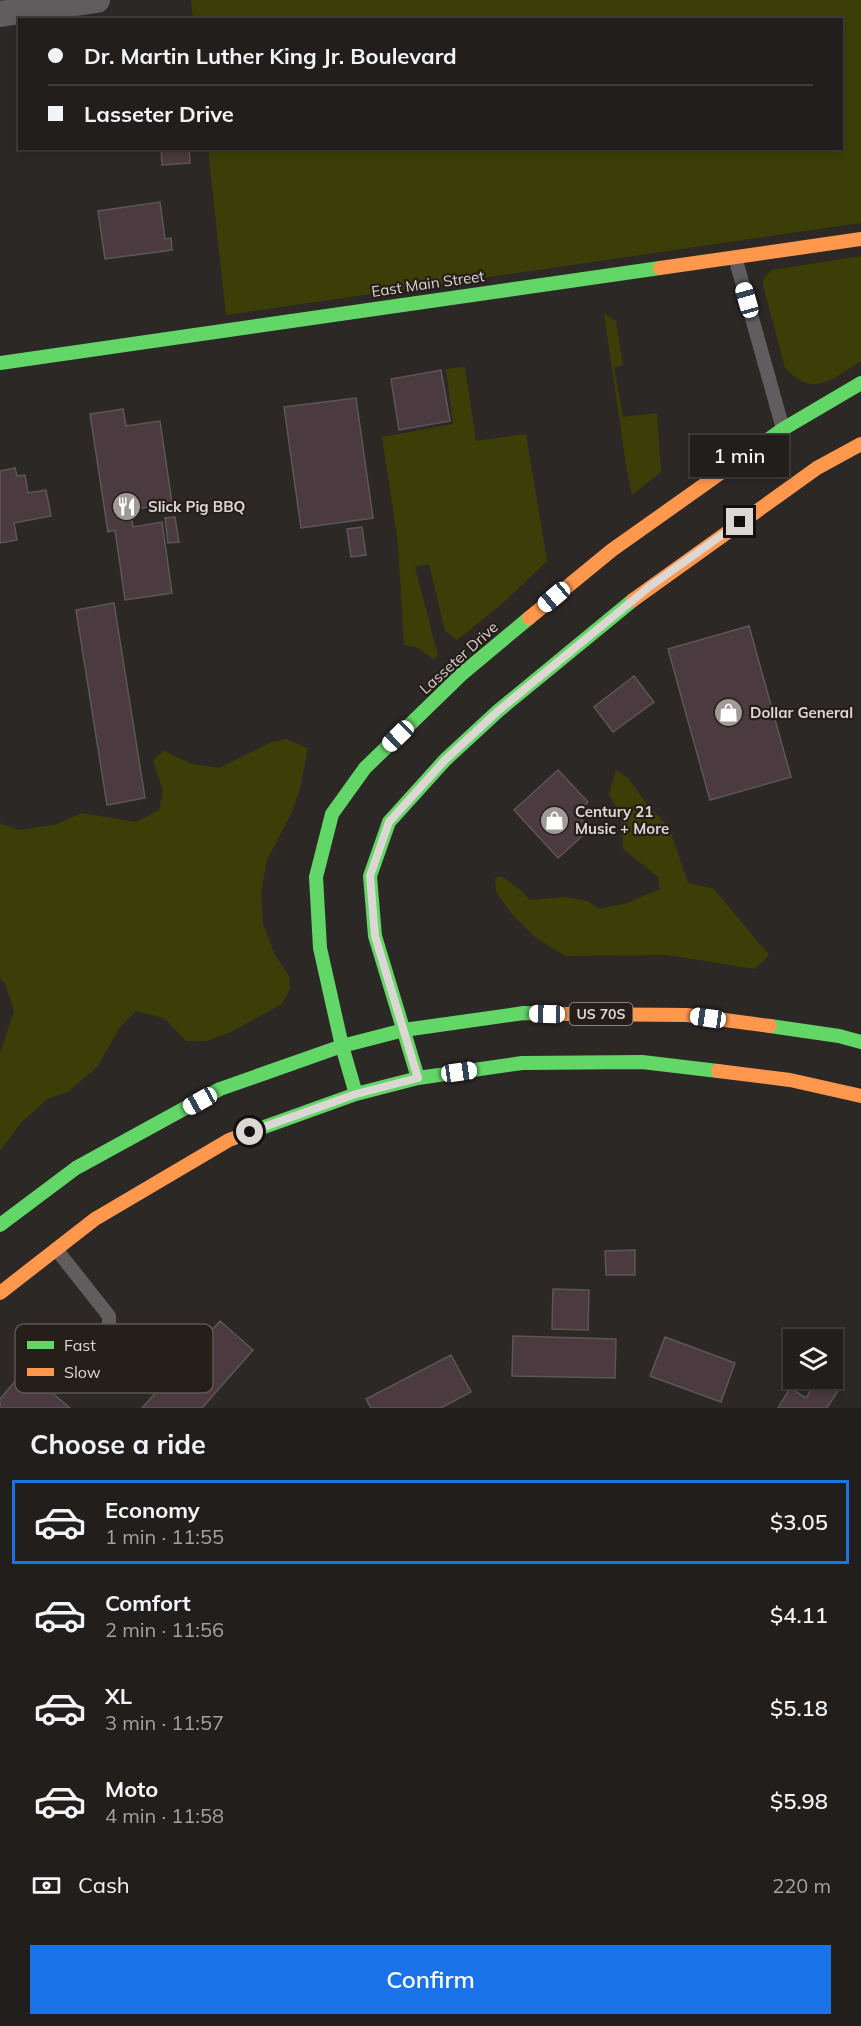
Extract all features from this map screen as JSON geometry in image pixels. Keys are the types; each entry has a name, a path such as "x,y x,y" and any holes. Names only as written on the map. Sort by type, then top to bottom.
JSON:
{"street":[{"path":"0,14 97,0"},
{"name":"East Main Street","path":"0,363 861,239"},
{"name":"Lasseter Drive","path":"356,1094 342,1046 321,948 316,877 332,814 365,768 463,673 612,550 783,429 861,383"},
{"path":"418,1078 375,936 370,876 389,822 445,760 498,711 649,587 817,468 861,444"},
{"name":"US 70S","path":"0,1225 76,1168 220,1089 342,1046 404,1030 524,1013 687,1015 839,1036 861,1042"},
{"path":"0,1293 94,1219 229,1140 356,1094 418,1078 522,1063 642,1062 790,1080 861,1096"}],"lane":[{"path":"735,257 783,429"},
{"path":"57,1249 108,1316 109,1324"}],"shaded area":[{"path":"191,0 861,0 861,223 226,315 208,150 843,150 843,18 193,18"},
{"path":"861,256 861,361 823,383 805,383 785,368 763,285 764,277 772,270"},
{"path":"604,313 616,321 623,365 614,367 623,417 657,413 661,472 632,495 626,465"},
{"path":"465,367 476,441 526,434 547,561 502,604 457,640 445,631 429,564 415,567 438,656 433,659 416,647 404,645 398,543 382,437 453,424 446,369"},
{"path":"286,739 308,748 300,789 291,814 267,860 261,892 263,924 275,955 289,976 290,988 282,1004 231,1032 206,1041 186,1041 164,1018 136,1011 120,1027 98,1066 69,1091 46,1100 20,1124 0,1151 0,1053 14,1011 5,983 0,978 0,823 19,830 54,825 82,813 136,822 159,810 163,791 153,760 164,751 192,764 219,768 272,742"},
{"path":"616,770 628,778 649,807 669,827 688,883 714,889 769,955 755,969 667,955 565,956 535,937 511,913 496,892 495,878 501,876 530,900 565,897 588,901 599,909 627,903 660,889 658,877 623,849 621,817 609,794"}],"building":[{"path":"161,150 189,150 190,163 162,165"},
{"path":"160,202 165,239 171,238 172,250 105,259 98,211"},
{"path":"441,370 450,421 399,430 391,379"},
{"path":"356,398 373,518 301,528 284,407"},
{"name":"Slick Pig BBQ","path":"123,409 126,426 160,421 172,503 130,510 133,527 162,522 172,593 125,600 115,530 108,532 90,414"},
{"path":"15,468 17,476 25,475 28,493 46,490 51,516 14,523 17,540 0,543 0,471"},
{"path":"175,517 179,542 168,543 165,518"},
{"path":"362,527 366,555 351,557 347,529"},
{"path":"114,603 145,798 107,805 76,610"},
{"name":"Dollar General","path":"749,626 791,777 710,800 668,649"},
{"path":"634,676 654,702 613,732 594,707"},
{"name":"Century 21 Music + More","path":"558,770 588,802 576,814 590,829 558,858 514,810"},
{"path":"635,1250 635,1275 606,1275 605,1251"},
{"path":"553,1289 589,1290 588,1330 552,1329"},
{"path":"220,1321 253,1350 202,1408 142,1408 155,1393 213,1393 213,1329"},
{"path":"513,1336 616,1339 615,1378 512,1376"},
{"path":"665,1337 735,1363 721,1402 650,1376"},
{"path":"451,1355 471,1392 441,1408 371,1408 366,1399"},
{"path":"15,1382 15,1393 52,1393 70,1408 3,1408 0,1406 0,1399"},
{"path":"789,1389 806,1398 811,1389 839,1389 827,1408 778,1408"}],"traffic: fast":[{"path":"0,363 660,268"},
{"path":"763,443 861,383"},
{"path":"418,1078 375,936 370,876 389,822 445,760 498,711 633,600"},
{"path":"356,1094 342,1046 320,948 316,877 332,814 365,768 463,673 529,618"},
{"path":"0,1225 76,1168 220,1089 342,1046 404,1030 524,1013 567,1014"},
{"path":"770,1026 839,1036 861,1042"},
{"path":"250,1132 356,1094 418,1078 522,1063 642,1062 718,1071"}],"traffic: slow":[{"path":"660,268 861,239"},
{"path":"529,618 612,550 763,443"},
{"path":"633,600 817,468 861,444"},
{"path":"567,1014 687,1015 770,1026"},
{"path":"718,1071 790,1080 861,1096"},
{"path":"0,1293 95,1219 229,1140 250,1132"}],"place":[{"name":"Slick Pig BBQ","path":"127,507"},
{"name":"Dollar General","path":"729,713"},
{"name":"Century 21 Music + More","path":"554,821"}],"route":[{"path":"250,1132 356,1094 418,1078 375,936 370,876 389,822 445,760 498,711 649,587 740,522"}]}
